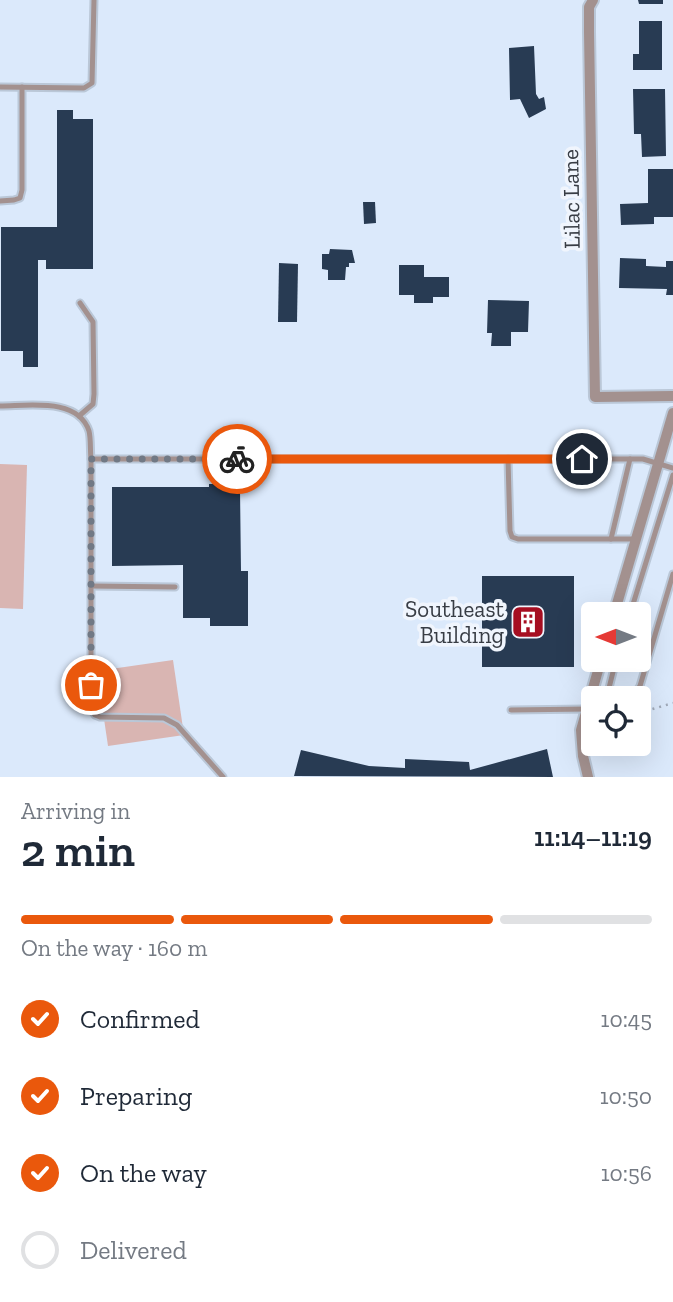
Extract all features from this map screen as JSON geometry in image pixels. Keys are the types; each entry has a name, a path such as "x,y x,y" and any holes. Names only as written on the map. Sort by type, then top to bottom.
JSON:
{"street":[{"name":"Lilac Lane","path":"593,0 589,7 589,32 595,397 673,396"},
{"path":"617,602 673,413"},
{"path":"583,756 588,777"}],"lane":[{"path":"0,87 84,88 92,83 94,0"},
{"path":"0,201 20,198 22,190 22,88"},
{"path":"79,416 93,404 94,394 93,322 80,303"},
{"path":"0,406 64,407 79,416 89,430 91,709 100,718 164,718 177,724 223,777"},
{"path":"91,459 630,459 673,468"},
{"path":"509,459 512,537 517,540 636,538"},
{"path":"611,539 630,459"},
{"path":"634,602 673,475"},
{"path":"651,648 673,573"},
{"path":"91,586 175,587"},
{"path":"613,672 609,688 613,691 636,692 644,672"},
{"path":"511,710 581,709"}],"path":[{"path":"651,709 673,703"}],"shaded area":[{"path":"0,464 27,465 23,609 0,608"},
{"path":"173,660 184,735 108,746 97,671"}],"building":[{"path":"638,0 663,0 663,4 639,4"},
{"path":"639,21 662,21 662,70 633,70 633,54 639,54"},
{"path":"534,46 536,94 539,99 544,97 546,109 529,118 520,99 510,100 509,48"},
{"path":"633,89 665,89 666,156 642,157 641,134 634,134"},
{"path":"57,110 73,110 73,119 93,119 93,269 46,269 46,260 38,260 38,367 23,367 23,351 1,351 1,227 57,227"},
{"path":"648,169 673,169 673,217 654,217 654,224 621,225 620,204 648,203"},
{"path":"363,202 375,202 376,223 364,224"},
{"path":"330,249 352,250 355,263 349,263 349,267 346,267 345,280 328,280 328,270 322,269 322,254 329,254"},
{"path":"620,258 646,259 646,266 666,267 666,261 673,261 673,295 666,295 667,289 619,288"},
{"path":"279,263 298,264 297,322 278,322"},
{"path":"399,265 424,265 424,277 449,277 449,297 433,297 433,303 414,303 414,295 399,295"},
{"path":"488,300 529,301 528,332 511,332 511,346 491,346 492,333 487,333"},
{"path":"209,484 224,484 224,489 240,489 241,571 248,571 248,626 210,626 210,618 183,618 183,565 112,566 112,487 209,487"},
{"name":"Southeast Building","path":"482,576 574,576 574,667 482,667"},
{"path":"547,749 553,777 294,776 301,750 369,766 405,768 405,759 469,762 470,770"}],"way so far":[{"path":"91,685 91,459 237,459"}],"place":[{"name":"Southeast Building","path":"528,622"}],"route":[{"path":"237,459 582,459"}]}
